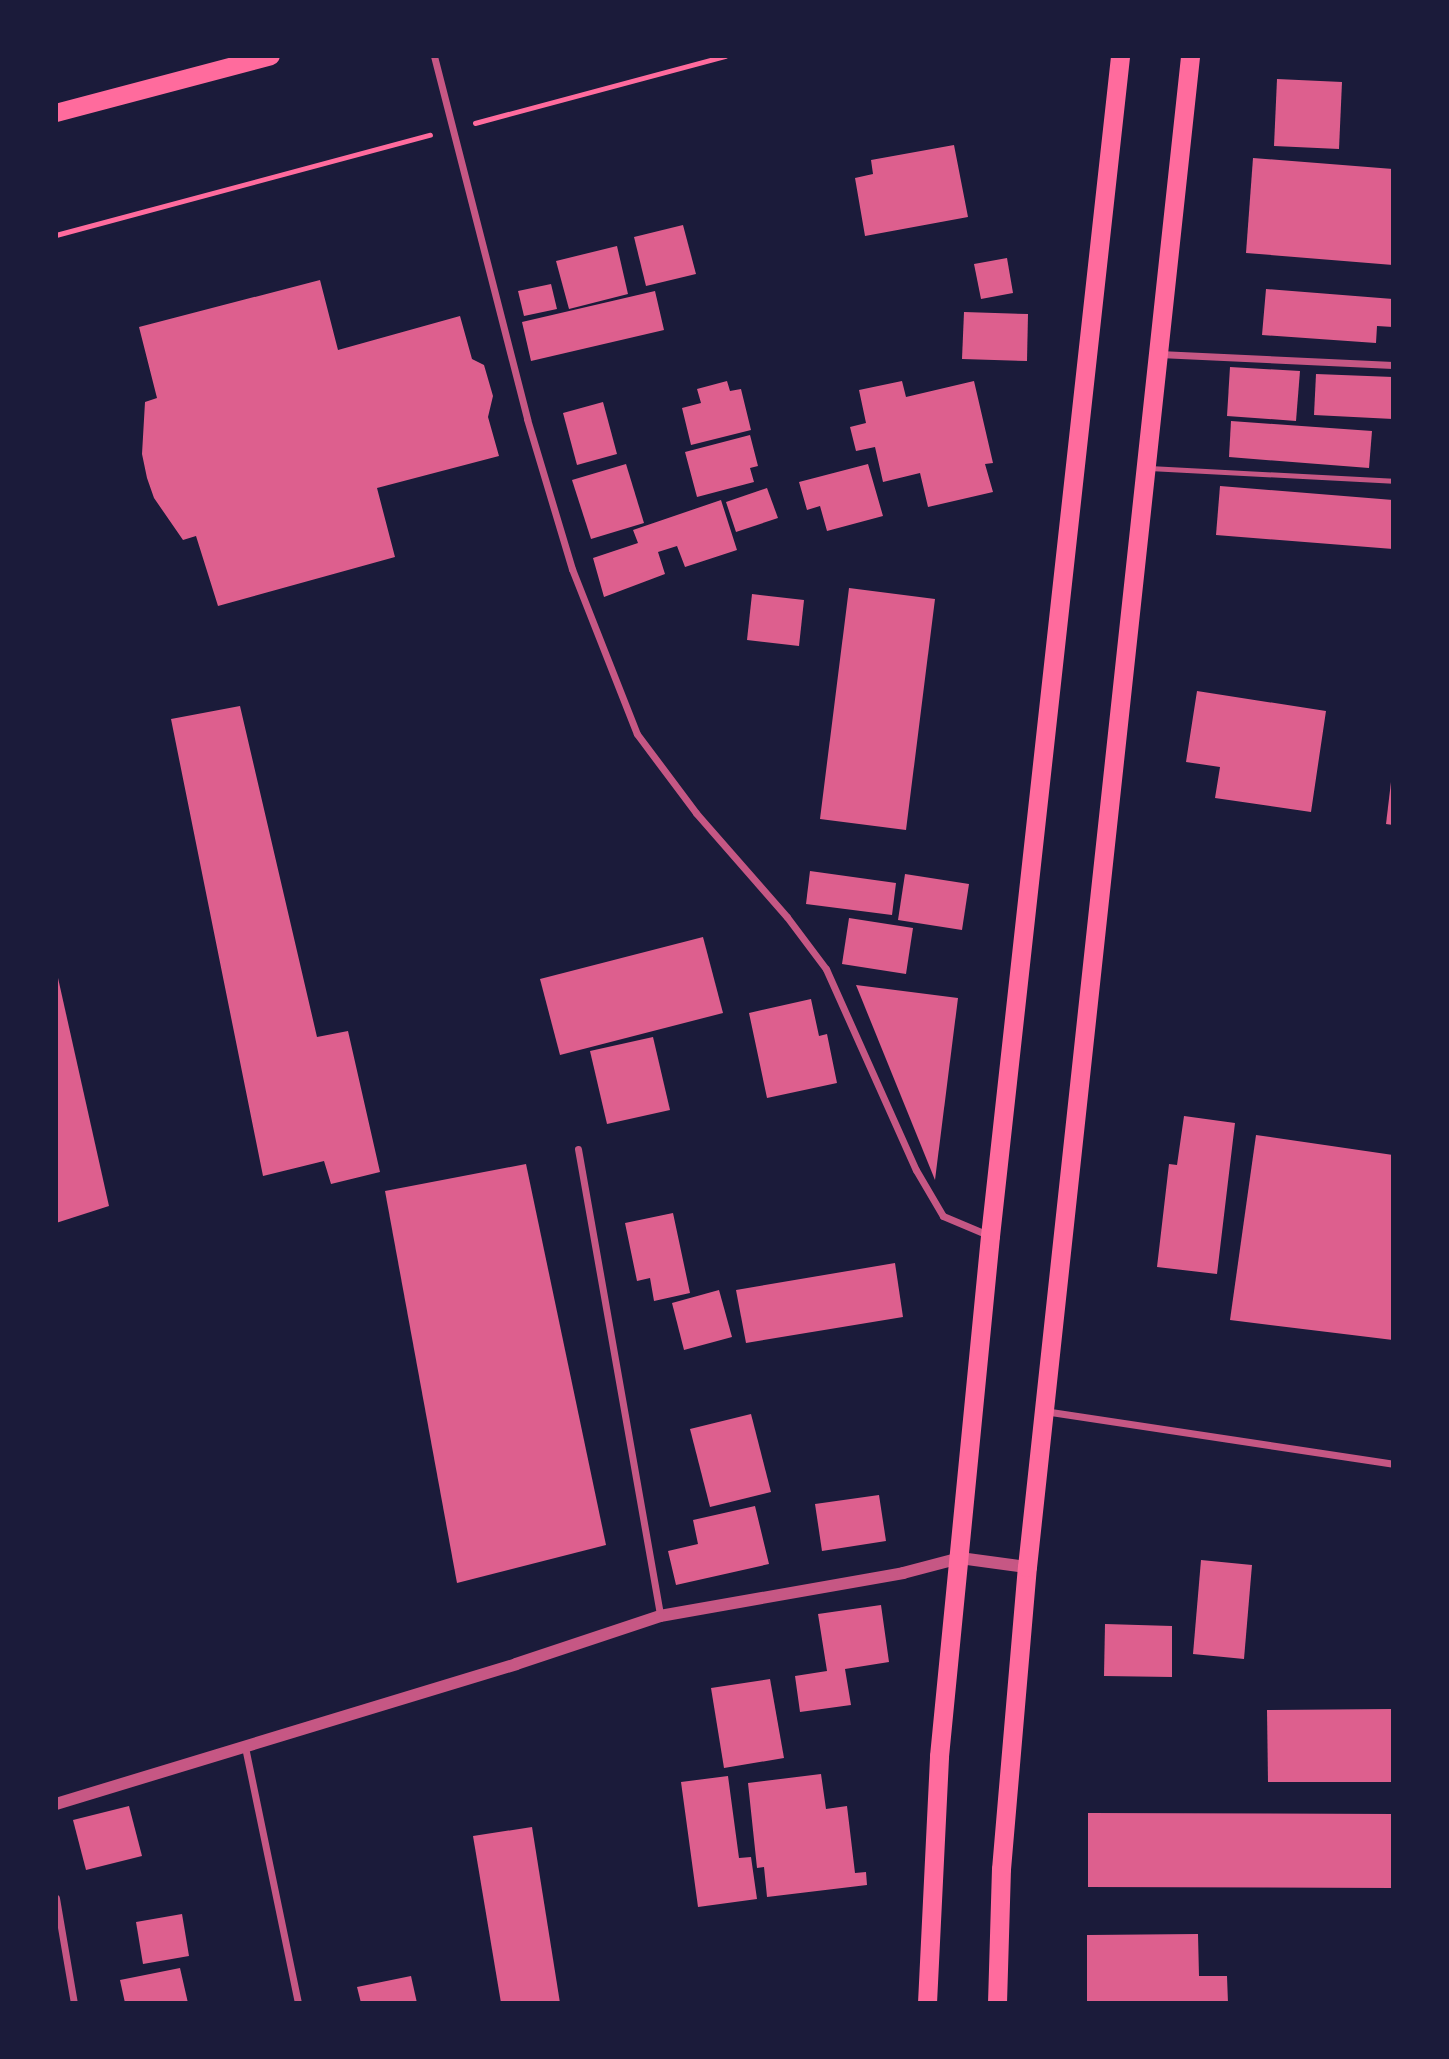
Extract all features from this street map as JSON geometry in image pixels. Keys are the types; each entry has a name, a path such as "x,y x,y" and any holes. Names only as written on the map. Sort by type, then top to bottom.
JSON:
{"highway":[{"path":"926,2003 939,1756 990,1236 1120,56"},
{"path":"997,2003 1001,1869 1027,1567 1190,56"}],"main road":[{"path":"56,113 271,56"}],"street":[{"path":"434,56 527,419 572,569 636,734 696,813 787,917 826,969 916,1170 943,1216 990,1236"},
{"path":"1157,354 1393,365"},
{"path":"579,1149 660,1616"},
{"path":"1044,1411 1393,1464"},
{"path":"56,1804 660,1616 903,1573 960,1558 1027,1567"},
{"path":"245,1746 298,2003"},
{"path":"56,1898 74,2003"}],"lane":[{"path":"1146,468 1393,481"}],"path":[{"path":"56,234 725,56"}],"building":[{"path":"1277,79 1342,82 1339,149 1274,146"},
{"path":"954,145 968,217 865,236 855,178 873,174 871,160"},
{"path":"1253,158 1393,169 1393,265 1246,253"},
{"path":"683,225 696,274 646,286 634,237"},
{"path":"617,246 628,294 569,309 556,261"},
{"path":"1007,258 1013,293 981,299 974,264"},
{"path":"320,280 338,350 460,316 472,359 484,365 493,396 488,417 499,456 377,488 395,557 218,606 196,536 183,540 154,498 147,478 142,454 145,402 157,398 139,327"},
{"path":"551,284 557,309 524,316 518,291"},
{"path":"1266,289 1393,299 1393,327 1377,326 1376,343 1262,335"},
{"path":"655,291 664,330 531,361 522,322"},
{"path":"964,312 1028,314 1027,361 962,359"},
{"path":"1230,367 1300,371 1296,421 1227,416"},
{"path":"1316,374 1393,377 1393,419 1314,415"},
{"path":"727,381 730,391 741,389 751,430 691,445 682,408 701,403 697,389"},
{"path":"902,381 906,397 974,381 993,463 985,464 993,492 928,507 920,473 883,482 875,447 856,451 850,427 866,423 859,390"},
{"path":"603,402 617,454 577,465 563,413"},
{"path":"1231,421 1372,431 1369,468 1229,457"},
{"path":"750,435 758,466 750,468 754,482 697,497 685,452"},
{"path":"626,464 644,523 591,539 572,480"},
{"path":"868,464 883,516 827,531 820,506 807,510 799,482"},
{"path":"1220,486 1393,500 1393,549 1216,535"},
{"path":"767,488 778,518 736,532 726,502"},
{"path":"721,500 737,550 685,567 677,546 658,552 665,574 604,597 593,558 638,543 633,530"},
{"path":"849,588 935,599 906,830 820,819"},
{"path":"752,594 804,600 799,646 747,640"},
{"path":"1197,691 1326,711 1311,812 1215,798 1220,767 1186,762"},
{"path":"240,706 317,1037 348,1031 380,1172 331,1184 324,1161 263,1176 171,719"},
{"path":"1393,782 1393,825 1386,824"},
{"path":"810,871 896,883 892,915 806,904"},
{"path":"905,874 969,884 962,930 898,920"},
{"path":"849,918 913,928 906,974 842,964"},
{"path":"703,937 723,1013 560,1055 540,979"},
{"path":"56,969 109,1206 56,1223"},
{"path":"856,985 958,998 935,1180"},
{"path":"811,999 819,1036 827,1034 837,1083 767,1098 749,1013"},
{"path":"653,1037 670,1110 607,1124 590,1051"},
{"path":"1184,1116 1235,1123 1217,1274 1157,1267 1169,1164 1177,1165"},
{"path":"1256,1135 1393,1155 1393,1340 1230,1320"},
{"path":"526,1164 606,1545 457,1583 385,1191"},
{"path":"673,1213 690,1293 654,1301 650,1278 637,1281 625,1223"},
{"path":"895,1263 903,1317 746,1343 736,1290"},
{"path":"719,1290 732,1337 684,1350 672,1303"},
{"path":"751,1414 771,1492 710,1507 690,1429"},
{"path":"879,1495 886,1541 822,1551 815,1504"},
{"path":"755,1506 769,1564 676,1585 668,1551 698,1544 693,1520"},
{"path":"1201,1560 1252,1565 1244,1659 1193,1654"},
{"path":"881,1605 889,1662 845,1669 851,1705 800,1712 795,1676 827,1671 818,1614"},
{"path":"1105,1624 1172,1626 1172,1677 1104,1676"},
{"path":"770,1679 784,1758 724,1768 711,1688"},
{"path":"1393,1709 1393,1782 1268,1782 1267,1710"},
{"path":"821,1774 826,1809 847,1806 855,1873 866,1872 867,1885 767,1897 764,1867 757,1868 748,1783"},
{"path":"728,1776 739,1858 751,1857 757,1899 698,1907 681,1782"},
{"path":"129,1806 142,1856 86,1870 73,1820"},
{"path":"1088,1813 1393,1814 1393,1888 1088,1887"},
{"path":"532,1827 560,2003 501,2003 473,1836"},
{"path":"182,1914 189,1956 143,1964 136,1922"},
{"path":"1198,1934 1199,1976 1227,1976 1228,2003 1087,2003 1087,1935"},
{"path":"180,1968 188,2003 125,2003 120,1980"},
{"path":"411,1976 417,2003 361,2003 357,1987"}]}
